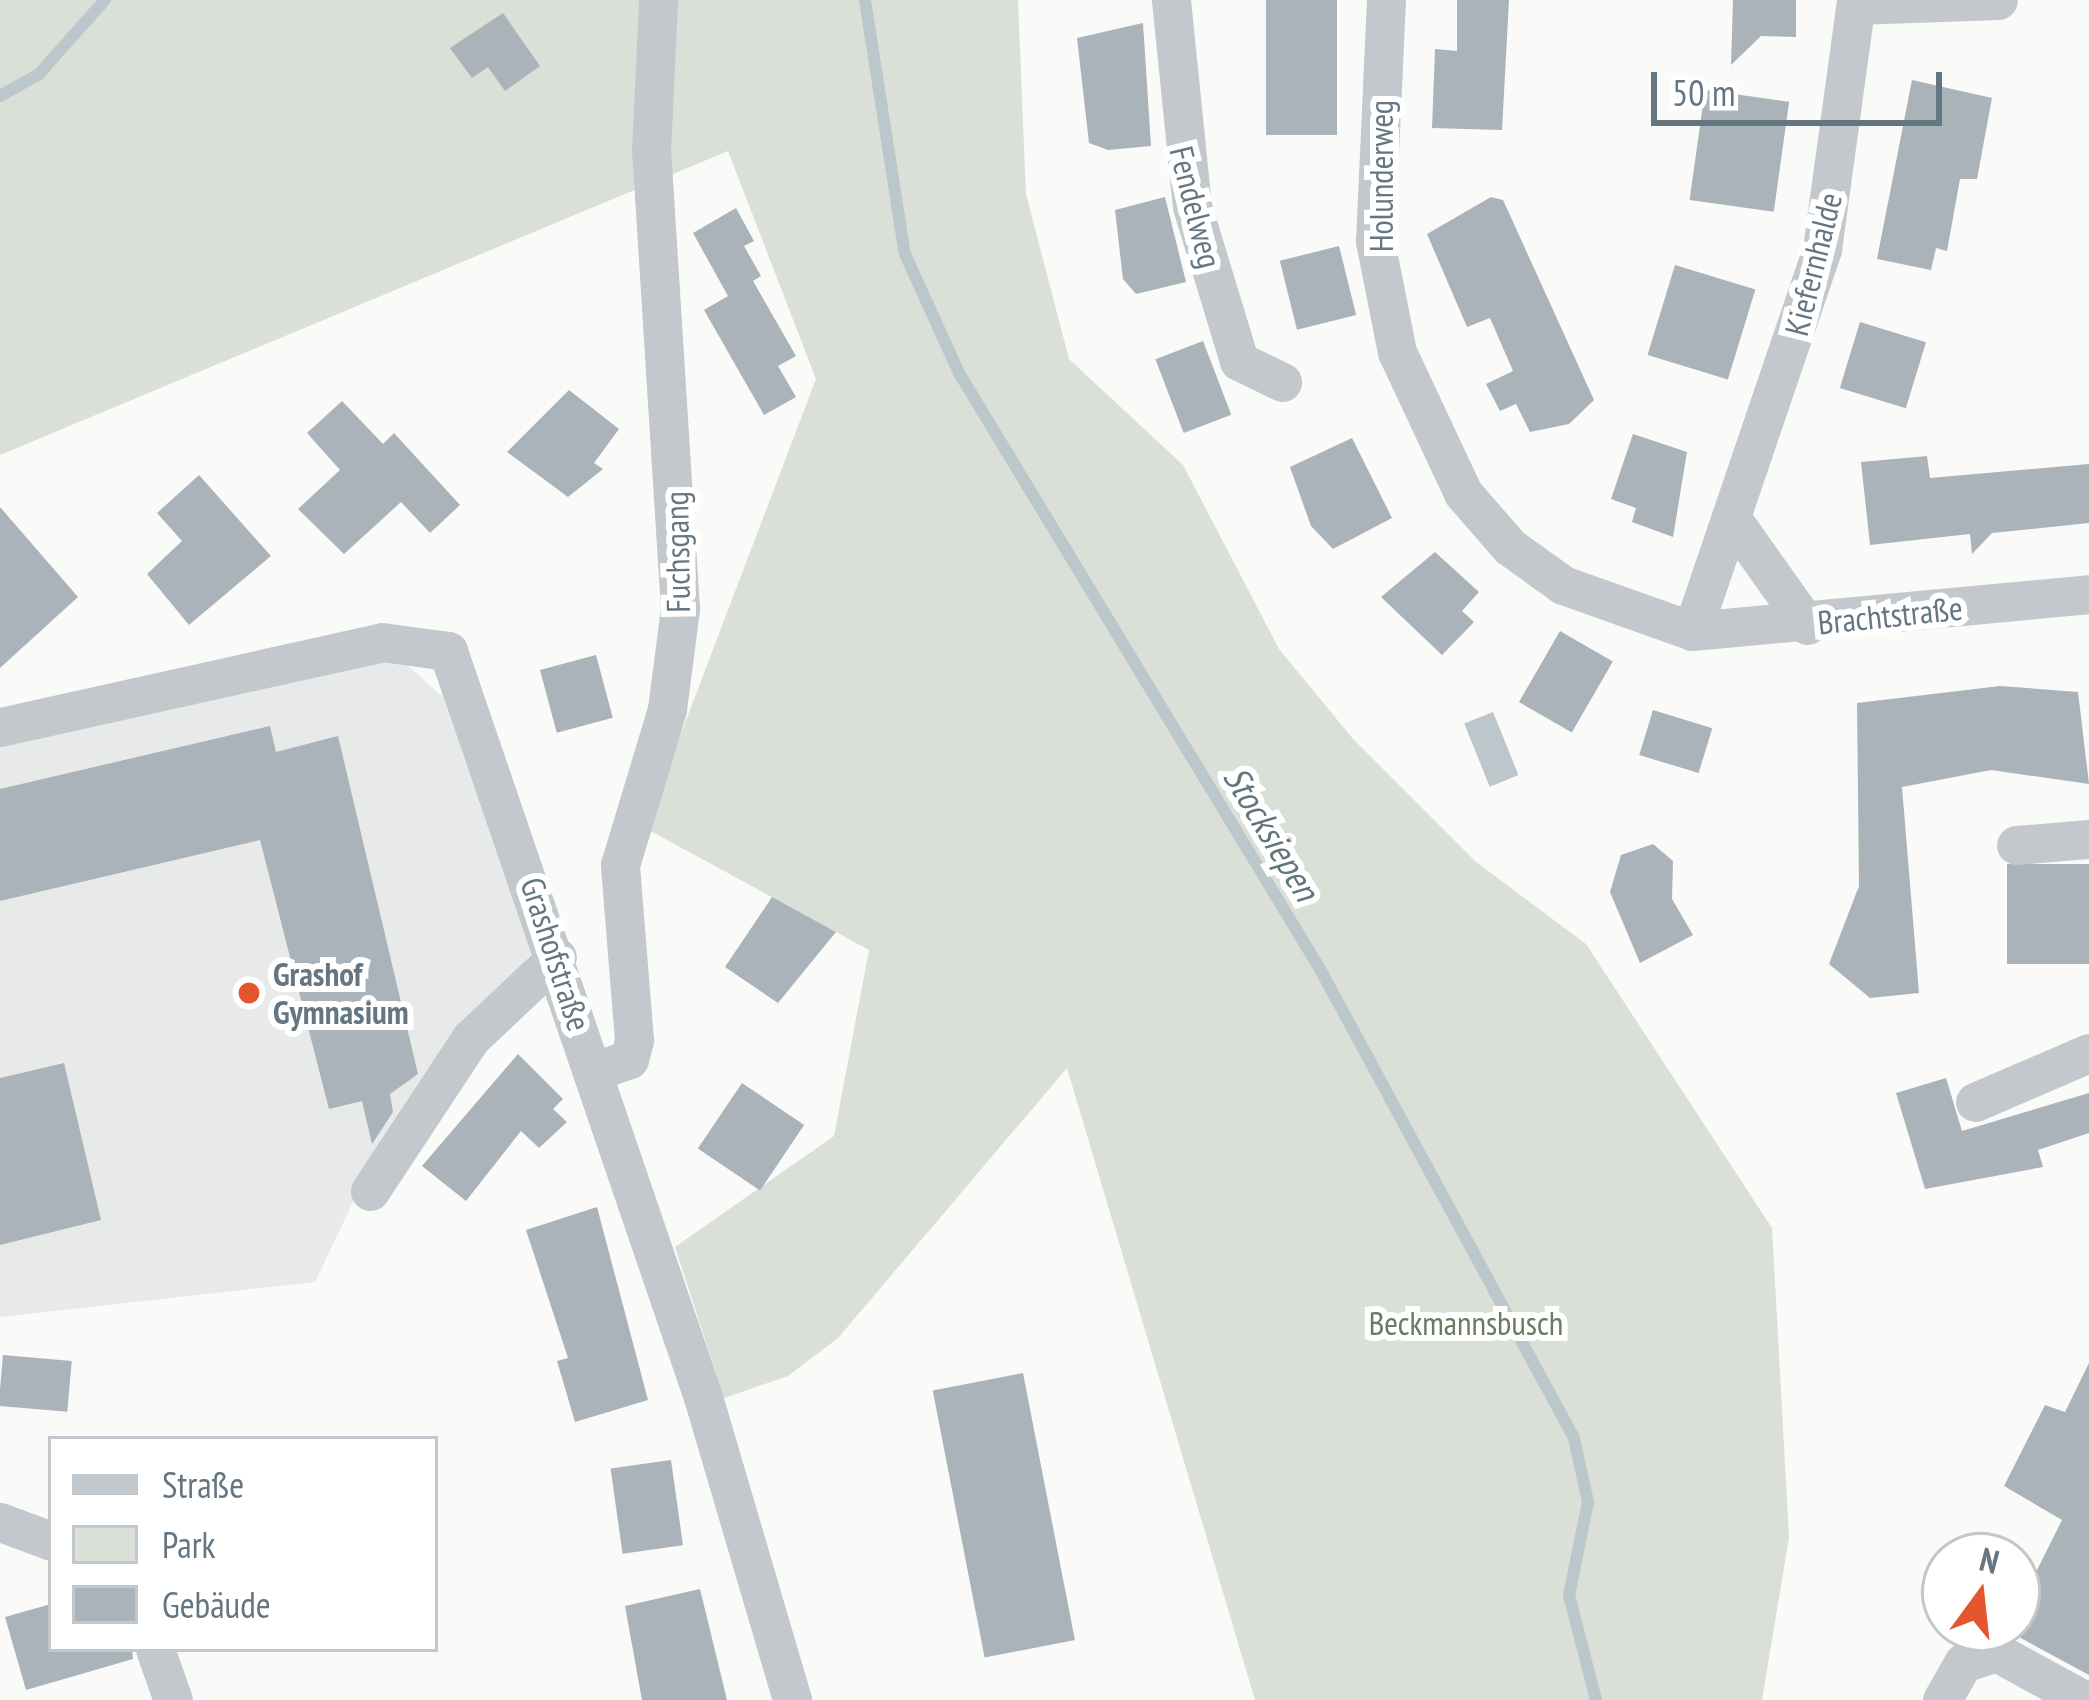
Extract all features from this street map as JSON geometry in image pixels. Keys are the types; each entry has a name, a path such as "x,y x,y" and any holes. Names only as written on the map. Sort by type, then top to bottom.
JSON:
{"street":[{"name":"Fuchsgang","path":"595,1071 629,1059 634,1040 620,865 667,709 680,609 651,151 658,0"},
{"name":"Fendelweg","path":"1171,0 1192,206 1239,362 1282,382"},
{"name":"Holunderweg","path":"1386,0 1376,241 1414,399 1463,493 1510,547 1563,585 1691,631"},
{"path":"1856,2 1998,0"},
{"name":"Kiefernhalde","path":"1691,631 1822,249 1856,2"},
{"path":"1732,519 1807,625"},
{"name":"Brachtstraße","path":"1691,631 1807,625 2089,594"},
{"name":"Grashofstraße","path":"0,727 431,640 470,692 595,1071 792,1700"},
{"path":"2016,845 2089,839"},
{"path":"370,1191 471,1038 557,957"},
{"path":"1975,1102 2089,1053"},
{"path":"0,1522 48,1540"},
{"path":"156,1652 173,1700"},
{"path":"1942,1700 1963,1663 1996,1652 2084,1700"}],"shaded area":[{"name":"Grashof Gymnasium","path":"396,655 443,697 531,954 356,1196 315,1282 0,1317 0,739"},
{"path":"1493,712 1518,775 1490,787 1464,724"}],"green space":[{"name":"Beckmannsbusch","path":"0,0 1018,0 1026,194 1069,359 1183,465 1279,649 1353,739 1476,862 1586,944 1772,1228 1789,1537 1762,1700 1255,1700 1067,1068 838,1338 788,1376 724,1398 675,1247 834,1136 869,950 645,828 816,379 728,151 0,455"}],"building":[{"path":"1266,0 1337,0 1337,135 1266,135"},
{"path":"1457,0 1509,0 1502,130 1432,128 1435,49 1457,51"},
{"path":"1733,0 1796,0 1796,37 1761,36 1731,65"},
{"path":"503,13 540,66 505,91 488,67 472,78 450,48"},
{"path":"1143,23 1151,146 1108,150 1089,143 1077,38"},
{"path":"1912,80 1992,98 1977,179 1960,179 1947,251 1936,248 1931,270 1877,259"},
{"path":"1705,90 1789,102 1774,212 1690,200"},
{"path":"1165,197 1186,282 1136,294 1123,279 1115,210"},
{"path":"1491,197 1503,200 1594,400 1569,424 1530,432 1516,404 1500,411 1486,384 1513,371 1490,318 1467,327 1427,234"},
{"path":"736,208 754,241 744,246 761,276 753,281 796,356 778,366 796,397 764,415 704,310 728,296 693,233"},
{"path":"1339,246 1356,315 1297,330 1280,261"},
{"path":"1675,265 1755,290 1728,379 1648,355"},
{"path":"1860,322 1926,342 1906,408 1840,388"},
{"path":"1203,341 1231,415 1184,433 1155,359"},
{"path":"569,390 619,429 594,463 603,469 568,497 507,452"},
{"path":"342,401 383,444 394,433 460,505 430,533 401,502 344,554 298,509 340,470 307,433"},
{"path":"1633,434 1687,452 1673,537 1632,522 1636,508 1611,499"},
{"path":"1352,438 1392,518 1333,549 1311,526 1290,467"},
{"path":"1927,456 1930,478 2089,464 2089,523 1992,533 1972,554 1970,534 1870,545 1861,462"},
{"path":"199,475 271,556 189,625 147,574 182,541 157,513"},
{"path":"0,507 78,597 0,668"},
{"path":"1435,552 1479,592 1462,611 1474,622 1442,655 1381,597"},
{"path":"1560,631 1613,661 1572,733 1519,702"},
{"path":"596,655 613,718 557,733 540,670"},
{"path":"2000,686 2078,692 2089,784 1991,770 1902,787 1919,993 1870,998 1829,964 1859,886 1857,703"},
{"path":"1653,710 1712,728 1699,773 1639,755"},
{"path":"270,726 276,752 338,736 418,1074 390,1094 393,1112 372,1144 362,1101 329,1109 260,840 0,901 0,789"},
{"path":"1653,844 1673,861 1672,899 1693,935 1640,963 1610,892 1621,855"},
{"path":"2007,864 2089,864 2089,964 2007,964"},
{"path":"772,897 836,932 778,1003 725,967"},
{"path":"518,1054 563,1099 553,1109 567,1122 539,1148 521,1131 466,1201 422,1166"},
{"path":"64,1063 101,1220 0,1245 0,1078"},
{"path":"1946,1078 1962,1131 2089,1093 2089,1133 2038,1150 2043,1167 1925,1189 1896,1093"},
{"path":"742,1083 804,1125 760,1190 698,1148"},
{"path":"597,1207 648,1400 575,1422 557,1361 568,1358 526,1230"},
{"path":"3,1355 72,1361 67,1412 0,1406"},
{"path":"2089,1363 2089,1675 2041,1649 2041,1562 2062,1520 2004,1486 2045,1405 2065,1412"},
{"path":"1023,1373 1075,1640 985,1658 933,1391"},
{"path":"671,1460 683,1545 623,1554 611,1468"},
{"path":"700,1589 727,1700 642,1700 625,1606"},
{"path":"48,1605 48,1652 132,1652 133,1659 26,1690 5,1617"}],"waterway":[{"path":"0,96 39,74 105,0"},
{"name":"Stocksiepen","path":"865,0 905,254 959,373 1320,969 1574,1438 1588,1502 1569,1595 1596,1700"}],"place":[{"name":"Grashof Gymnasium","path":"249,993"}]}
